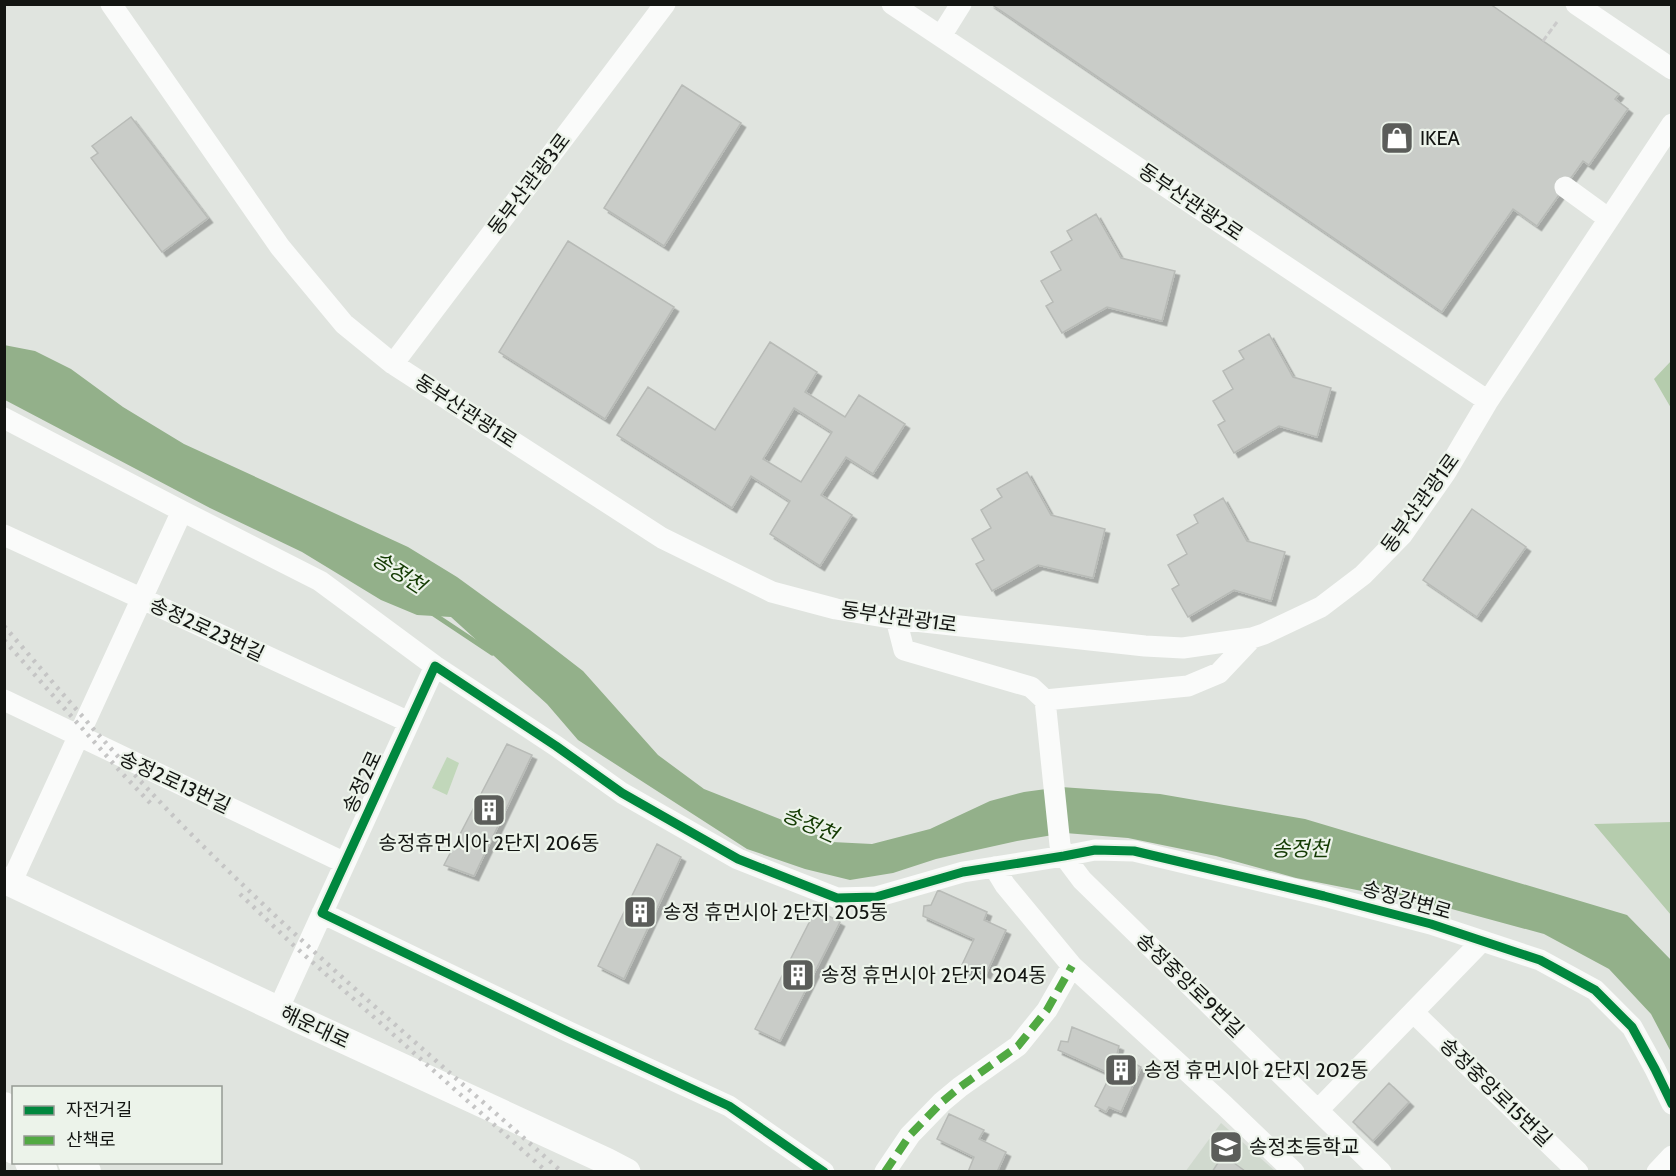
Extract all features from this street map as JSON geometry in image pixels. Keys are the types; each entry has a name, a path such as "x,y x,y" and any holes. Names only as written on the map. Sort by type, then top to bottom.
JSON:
{"main road":[{"name":"해운대로","path":"8,882 627,1172"}],"street":[{"name":"동부산관광1로","path":"111,4 280,247 344,324 393,364 662,538 772,592 836,609 896,618 1145,646 1183,648 1252,638 1321,607 1363,576 1402,535 1446,472 1488,401 1671,124"},
{"name":"동부산관광3로","path":"393,364 665,4"},
{"name":"동부산관광2로","path":"892,4 1488,401"},
{"path":"940,36 961,4"},
{"path":"1576,4 1671,69"},
{"path":"1565,187 1609,219"},
{"path":"4,418 320,581 435,666"},
{"path":"8,882 79,736 182,511"},
{"name":"송정2로23번길","path":"4,535 409,722"},
{"path":"896,618 904,650 1031,687 1046,710 1062,851"},
{"path":"1046,710 1188,686 1219,673 1252,638"},
{"name":"송정2로","path":"278,1010 435,666"},
{"name":"송정강변로","path":"435,666 556,746 622,793 738,859 837,898 876,897 963,872 1062,851 1134,851 1431,924 1540,960 1595,990 1632,1027 1671,1104"},
{"name":"송정2로13번길","path":"4,700 345,863"},
{"name":"송정중앙로9번길","path":"1062,851 1082,880 1382,1172"},
{"path":"994,867 1005,885 1072,966 1294,1172"},
{"path":"322,913 558,1027 729,1106 824,1172"},
{"path":"1318,1110 1482,941"},
{"path":"885,1172 910,1135 942,1102 1017,1046 1047,1010 1072,966"},
{"name":"송정중앙로15번길","path":"1413,1012 1578,1172"},
{"path":"1656,1172 1671,1155"}],"path":[{"path":"1544,41 1557,22"}],"shaded area":[{"path":"1671,361 1671,408 1654,379"},
{"path":"447,757 459,763 447,795 432,788"},
{"path":"1672,822 1671,915 1594,824"},
{"name":"송정초등학교","path":"1221,1123 1275,1171 1185,1172"}],"water":[{"name":"송정천","path":"4,345 35,351 71,369 123,407 184,444 408,547 457,577 583,671 658,755 704,789 832,842 872,844 930,829 990,801 1024,792 1061,787 1160,794 1305,819 1627,915 1671,960 1671,1052 1651,1014 1609,969 1544,934 1448,908 1296,878 1216,856 1128,838 1065,833 1017,841 936,859 893,873 850,880 805,869 747,849 578,740 547,704 451,617 417,615 381,600 302,552 210,508 5,400"}],"building":[{"name":"IKEA","path":"991,4 1490,4 1619,94 1615,99 1628,109 1589,165 1583,161 1537,226 1513,209 1442,312"},
{"path":"682,85 741,123 664,246 604,208"},
{"path":"131,117 208,218 162,252 91,158 98,153 92,146"},
{"path":"1096,214 1121,258 1175,271 1162,321 1107,307 1062,333 1046,306 1053,302 1041,281 1061,270 1051,252 1072,240 1067,231"},
{"path":"568,241 674,307 605,419 499,352"},
{"path":"1269,334 1293,377 1331,388 1317,437 1279,426 1234,453 1218,425 1225,421 1213,401 1233,389 1223,371 1244,359 1239,351"},
{"path":"770,342 817,372 805,392 845,417 859,395 905,424 873,474 846,457 821,495 852,515 820,566 770,534 790,501 751,476 732,508 617,435 648,387 715,430","holes":["794,408 832,432 801,482 763,459"]},
{"path":"1027,472 1051,515 1105,529 1093,578 1038,565 992,591 976,564 984,560 972,539 991,528 981,510 1002,497 997,489"},
{"path":"1223,498 1247,541 1285,552 1271,601 1234,590 1188,617 1172,589 1179,585 1168,565 1187,554 1177,535 1198,523 1194,515"},
{"path":"1472,509 1526,547 1477,617 1423,580"},
{"name":"송정휴먼시아 2단지 206동","path":"507,744 532,755 474,876 444,865"},
{"name":"송정 휴먼시아 2단지 205동","path":"657,844 681,857 624,979 598,966"},
{"path":"938,890 987,912 984,920 1006,930 986,974 969,966 967,972 960,969 974,939 923,916 924,906 931,905"},
{"name":"송정 휴먼시아 2단지 204동","path":"816,909 840,922 780,1041 755,1029"},
{"name":"송정 휴먼시아 2단지 202동","path":"1072,1027 1119,1046 1117,1054 1141,1067 1121,1112 1109,1107 1106,1112 1095,1106 1111,1074 1058,1050 1061,1041 1068,1042"},
{"path":"1389,1083 1409,1102 1373,1141 1353,1122"},
{"path":"949,1114 984,1130 979,1139 1006,1152 997,1172 968,1172 974,1157 937,1139"},
{"path":"1223,1155 1245,1171 1212,1172"}],"waterway":[{"name":"송정천","path":"432,613 492,653"}],"railway":[{"path":"4,626 127,767 205,848 336,972 562,1172"},
{"path":"4,640 153,806"},
{"path":"240,894 291,943 547,1172"}],"marked path":[{"path":"885,1172 910,1135 942,1102 1018,1046 1047,1010 1072,966"}],"cycle path":[{"path":"824,1172 729,1106 322,913 435,666 556,746 622,793 738,859 837,898 876,897 963,872 1095,850 1134,851 1431,924 1540,960 1595,990 1632,1027 1672,1104"}],"place":[{"name":"IKEA","path":"1397,138"},
{"name":"송정휴먼시아 2단지 206동","path":"489,810"},
{"name":"송정 휴먼시아 2단지 205동","path":"640,912"},
{"name":"송정 휴먼시아 2단지 204동","path":"798,975"},
{"name":"송정 휴먼시아 2단지 202동","path":"1121,1070"},
{"name":"송정초등학교","path":"1226,1147"}]}
